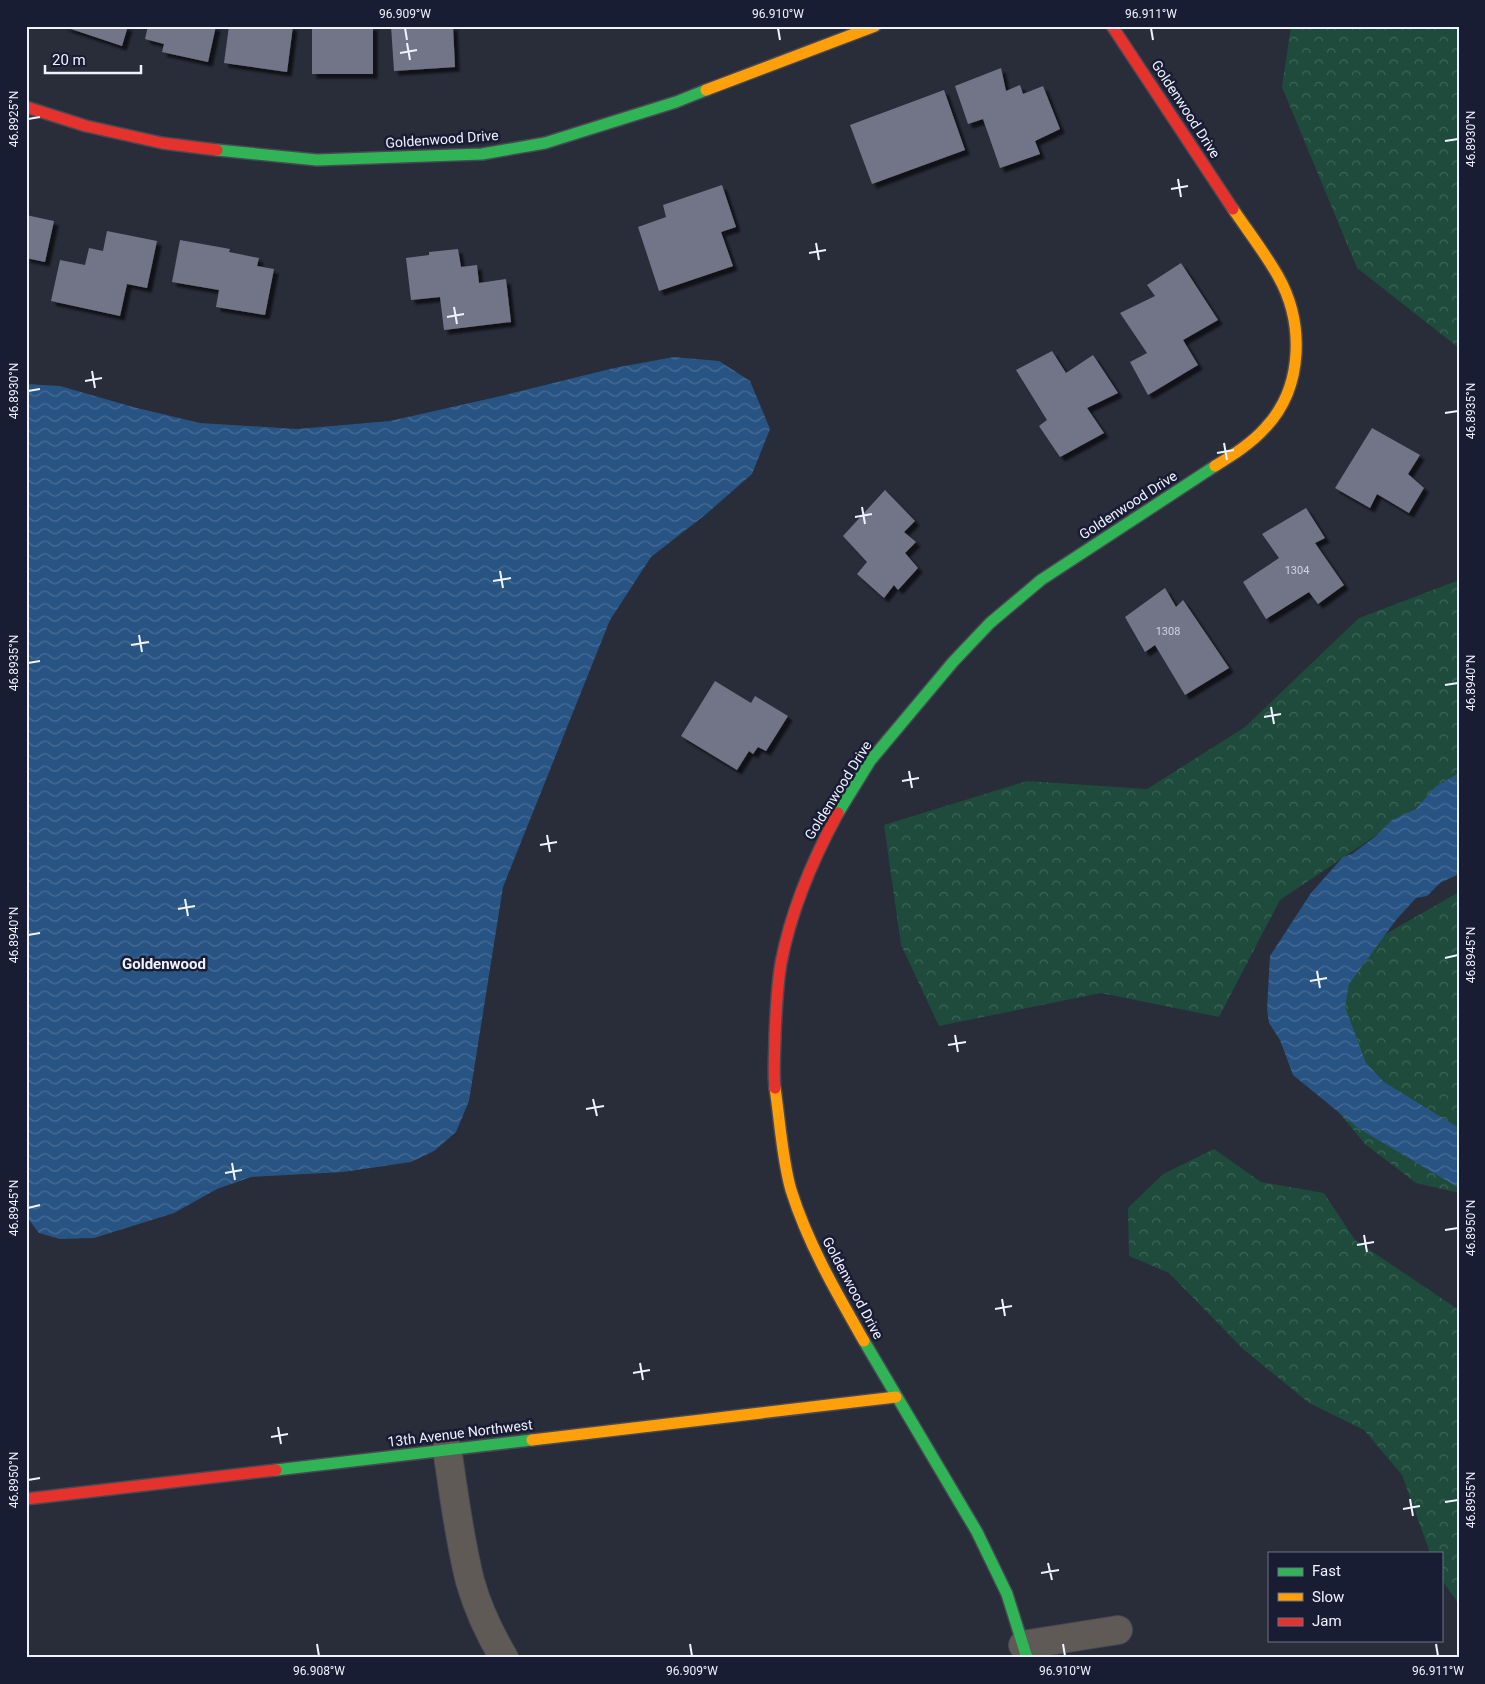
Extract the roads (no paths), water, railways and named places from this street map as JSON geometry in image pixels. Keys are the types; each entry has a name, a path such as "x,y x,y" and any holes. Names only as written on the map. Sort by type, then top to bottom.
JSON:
{"street":[{"name":"Goldenwood Drive","path":"26,107 86,126 162,144 240,153 317,160 482,154 545,143 676,102 875,26"},
{"name":"Goldenwood Drive","path":"1025,1652 1007,1594 977,1532 896,1397 813,1249 792,1189 782,1139 774,1077 776,1015 781,963 795,912 819,848 870,761 953,662 990,623 1040,580 1242,448 1268,425 1283,402 1293,374 1297,338 1291,306 1278,276 1112,26"},
{"name":"13th Avenue Northwest","path":"26,1499 896,1397"},
{"path":"447,1449 460,1531 471,1583 493,1639 504,1658"},
{"path":"1025,1652 1118,1630"}],"water":[{"path":"674,357 719,361 750,381 770,429 752,474 705,515 651,557 610,620 503,887 469,1101 456,1132 434,1151 411,1162 343,1172 251,1177 217,1189 174,1213 94,1238 60,1239 39,1233 26,1216 26,384 60,386 133,407 200,423 297,429 390,421 614,368"},
{"path":"1459,773 1459,874 1440,883 1427,896 1416,898 1396,920 1349,984 1345,1007 1366,1063 1384,1082 1459,1128 1459,1188 1358,1128 1293,1075 1280,1040 1269,1023 1267,1009 1270,956 1311,893 1343,857 1352,854 1376,836 1392,820 1416,809 1435,787"}],"district":[{"name":"Goldenwood","path":"164,964"}]}
